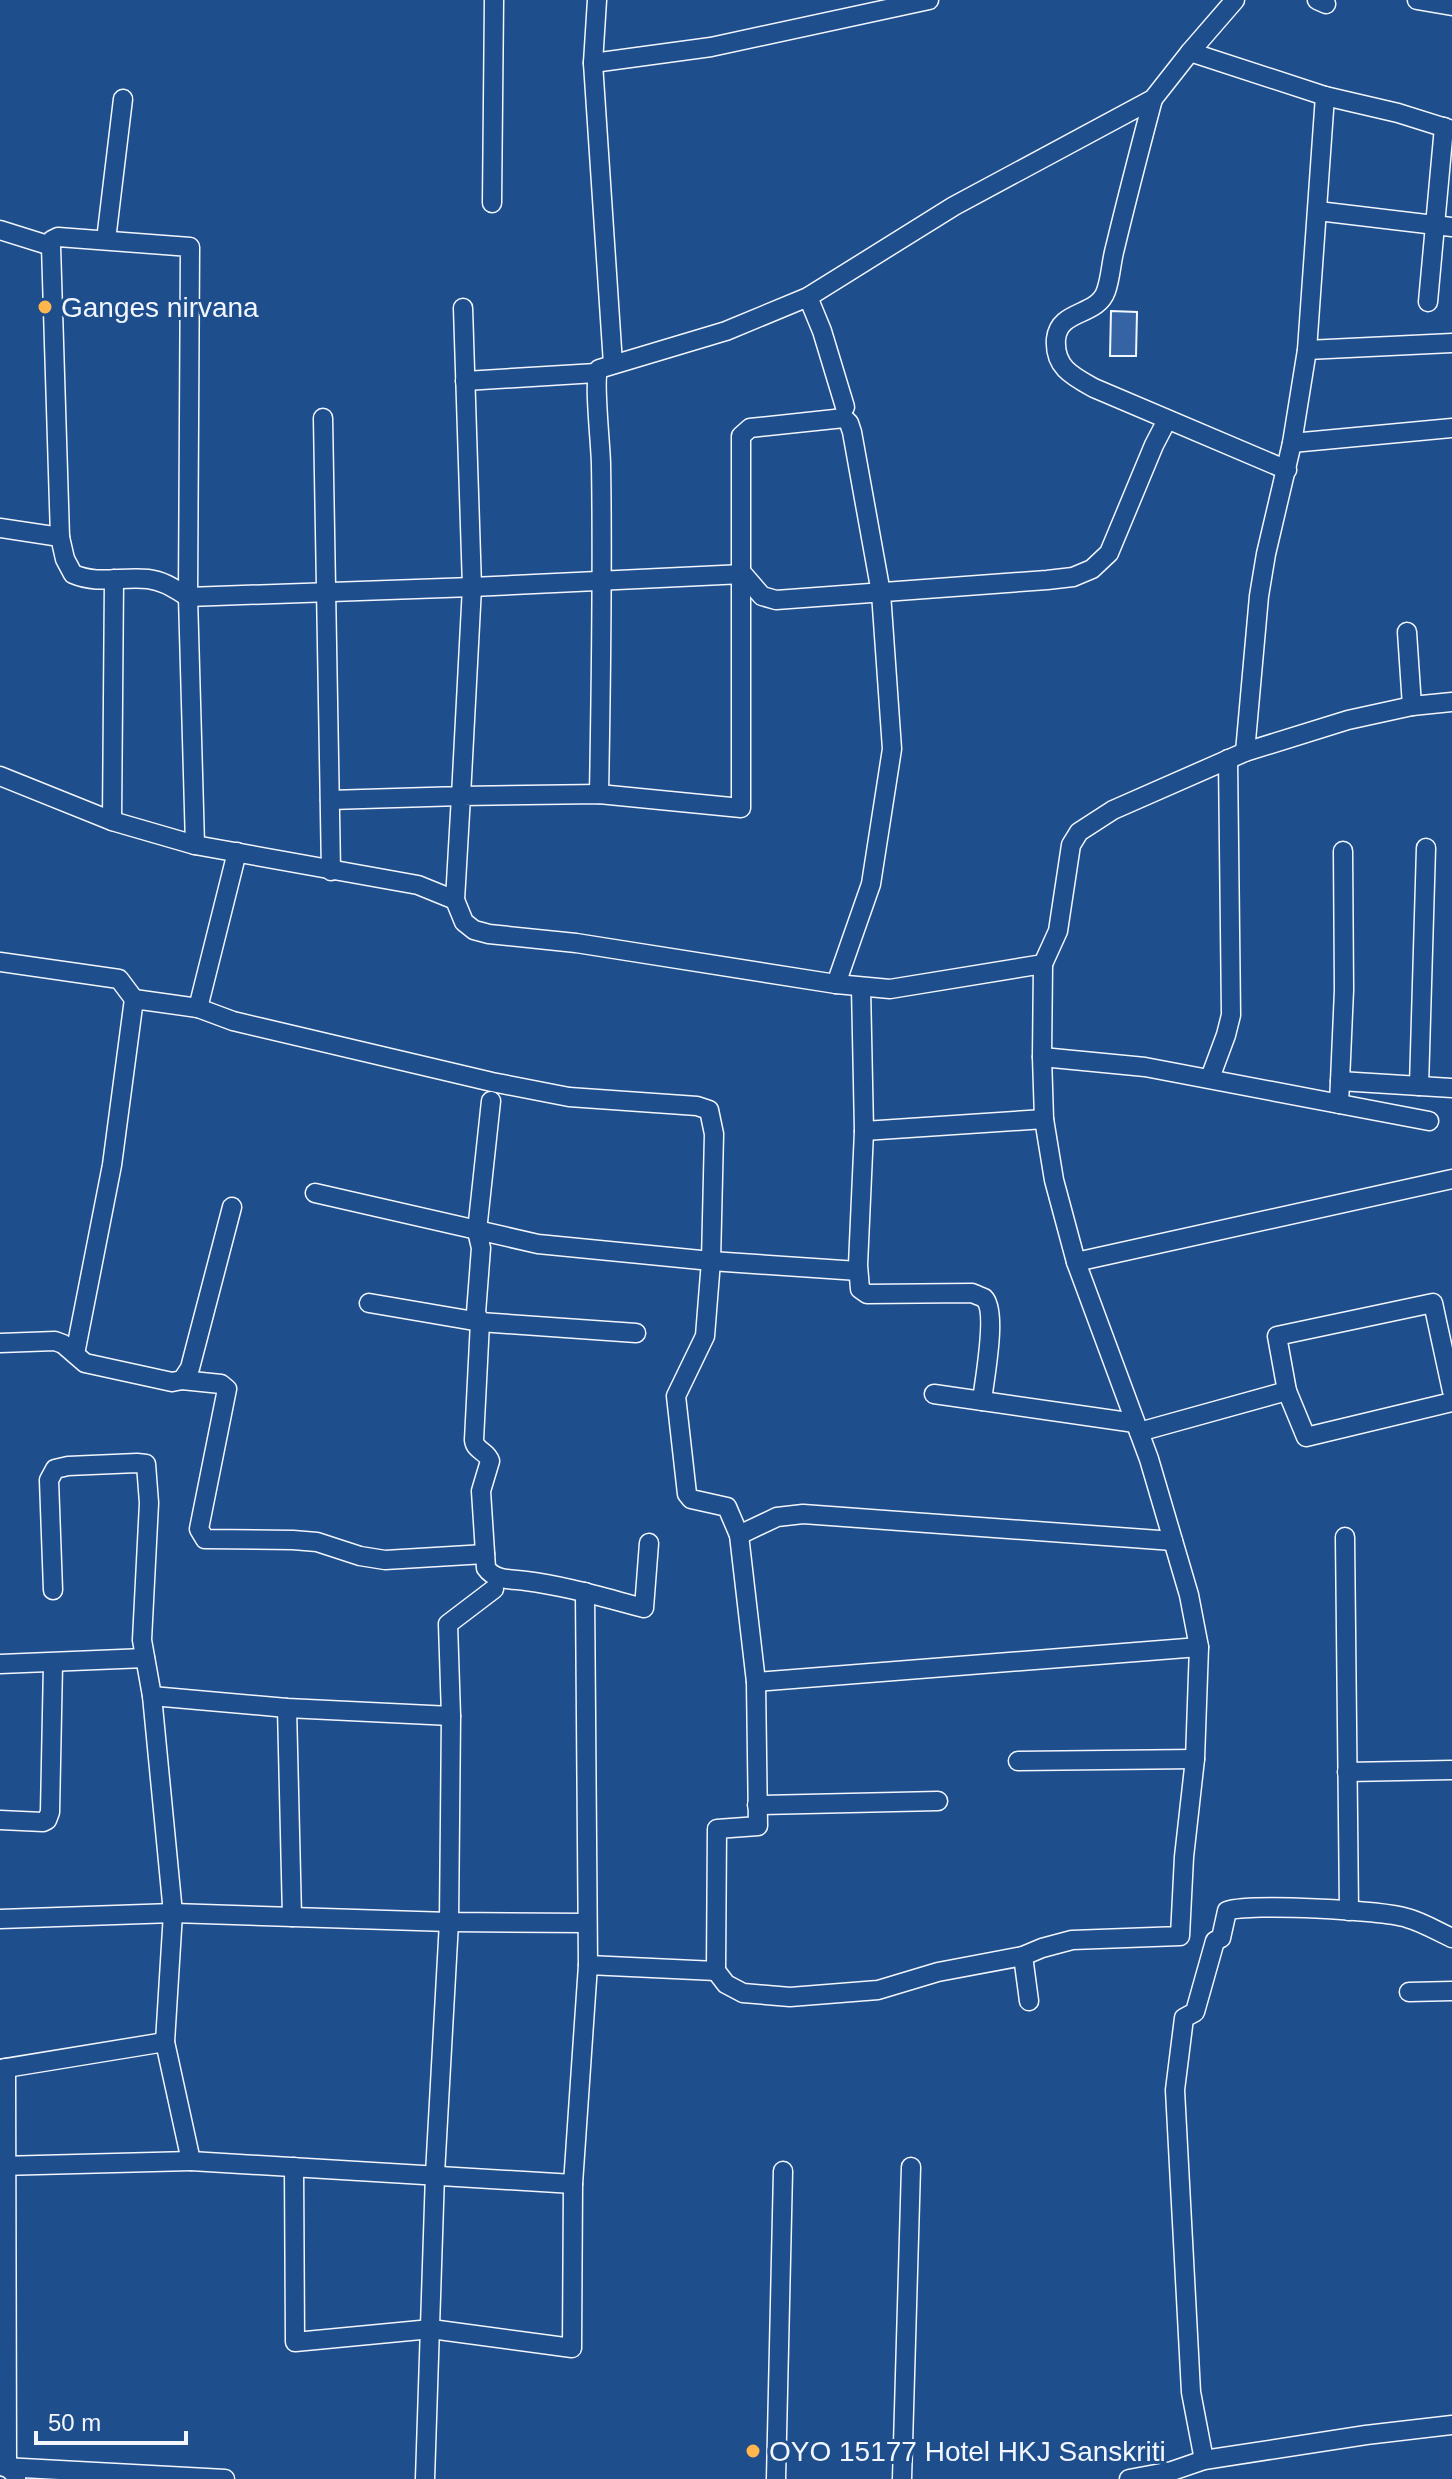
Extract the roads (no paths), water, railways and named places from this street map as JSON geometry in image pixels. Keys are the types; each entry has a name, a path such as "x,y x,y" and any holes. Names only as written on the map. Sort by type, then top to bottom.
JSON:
{"street":[{"path":"492,203 494,0"},
{"path":"597,0 593,63 613,364"},
{"path":"593,63 711,47 929,0"},
{"path":"465,381 596,373 613,364 726,331 808,297 954,206 1153,99 1235,0"},
{"path":"1417,0 1452,6"},
{"path":"1190,52 1325,96 1448,128 1443,226 1428,302"},
{"path":"1210,1078 1231,1015 1236,755 1266,554 1287,470 1307,350 1325,96"},
{"path":"106,240 123,99"},
{"path":"1153,99 1113,253 1107,289 1096,305 1060,325 1056,335 1058,361 1069,374 1094,388 1287,470"},
{"path":"1318,211 1443,226"},
{"path":"0,230 51,246"},
{"path":"195,845 188,597 190,247 58,237 52,240 51,246 60,537 65,559 73,574 89,581 148,579 168,584 188,597 743,574"},
{"path":"808,297 822,331 845,407"},
{"path":"463,308 472,587 455,900 464,922 474,930 489,934 576,943 861,987 890,989 1043,964"},
{"path":"1307,350 1452,343"},
{"path":"596,373 601,432 603,581 599,794"},
{"path":"323,418 331,871"},
{"path":"330,800 599,794 741,808 741,443 745,430 844,418 852,432 881,593 892,749 871,884 836,984"},
{"path":"743,574 762,596 776,600 1073,577 1092,569 1109,553 1167,420"},
{"path":"1292,443 1452,428"},
{"path":"0,528 60,537"},
{"path":"112,821 114,579"},
{"path":"1407,632 1412,706"},
{"path":"134,999 198,1008 233,1021 569,1097 697,1106 709,1110 714,1134 711,1261 705,1336 676,1396 687,1494 691,1499 727,1507 739,1535 756,1682 758,1826 717,1829 716,1971 726,1984 743,1993 790,1997 878,1990 938,1972 1023,1956 1072,1940 1180,1936 1184,1857 1195,1759 1199,1647 1189,1595 1173,1541 1137,1428 1076,1262 1054,1180 1044,1119 1043,964 1058,931 1071,845 1079,832 1113,810 1236,755 1348,720 1412,706 1452,702"},
{"path":"0,776 112,821 195,845 418,885 455,900"},
{"path":"1419,1086 1426,848"},
{"path":"1339,1104 1344,990 1343,851"},
{"path":"198,1008 237,852"},
{"path":"0,962 119,979 134,999 112,1165 75,1354"},
{"path":"861,987 864,1131 858,1271 860,1289 867,1294 972,1293 983,1298 990,1308 990,1321 982,1401"},
{"path":"1042,1057 1145,1067 1429,1121"},
{"path":"1340,1081 1452,1088"},
{"path":"491,1101 477,1231 481,1248 476,1313 480,1322 474,1440 477,1448 490,1461 481,1491 486,1568 490,1575 496,1577 585,1592 644,1608 649,1543"},
{"path":"864,1131 1044,1119"},
{"path":"1076,1262 1452,1179"},
{"path":"315,1193 538,1244 858,1271"},
{"path":"182,1380 190,1368 232,1207"},
{"path":"369,1303 480,1322 636,1333"},
{"path":"1452,1391 1433,1303 1277,1336 1287,1391 1306,1437 1452,1402"},
{"path":"0,1343 55,1341 85,1363 172,1382 182,1380 221,1384 227,1389 199,1529 205,1539 317,1542 360,1556 385,1560 485,1554"},
{"path":"934,1394 1137,1428 1287,1391"},
{"path":"53,1590 49,1480 55,1469 146,1464 149,1503 142,1640 152,1696 173,1913 165,2042 191,2161"},
{"path":"739,1535 777,1517 803,1514 1173,1541"},
{"path":"1345,1537 1349,1911"},
{"path":"425,2479 435,2174 449,1922 451,1716 448,1624 494,1589"},
{"path":"294,2167 295,2342 431,2329 572,2348 573,2184 588,1965 585,1592"},
{"path":"756,1682 1199,1647"},
{"path":"0,1664 145,1658"},
{"path":"0,1820 43,1822 50,1812 53,1664"},
{"path":"152,1696 287,1708 451,1716"},
{"path":"287,1708 292,1917"},
{"path":"1018,1761 1195,1759"},
{"path":"1347,1772 1452,1770"},
{"path":"757,1805 938,1801"},
{"path":"1204,2460 1191,2392 1175,2090 1184,2018 1195,2012 1215,1941 1223,1933 1227,1911 1268,1908 1390,1914 1410,1918 1452,1938"},
{"path":"0,1919 173,1913 586,1923"},
{"path":"1023,1956 1029,2001"},
{"path":"588,1965 716,1971"},
{"path":"1409,1992 1452,1991"},
{"path":"165,2042 3,2068 2,2191 8,2471 225,2479"},
{"path":"2,2166 191,2161 573,2184"},
{"path":"902,2479 911,2167"},
{"path":"776,2479 783,2171"},
{"path":"1129,2479 1172,2471 1204,2460 1452,2425"}],"place":[{"name":"Ganges nirvana","path":"45,307"},
{"name":"OYO 15177 Hotel HKJ Sanskriti","path":"753,2451"}]}
